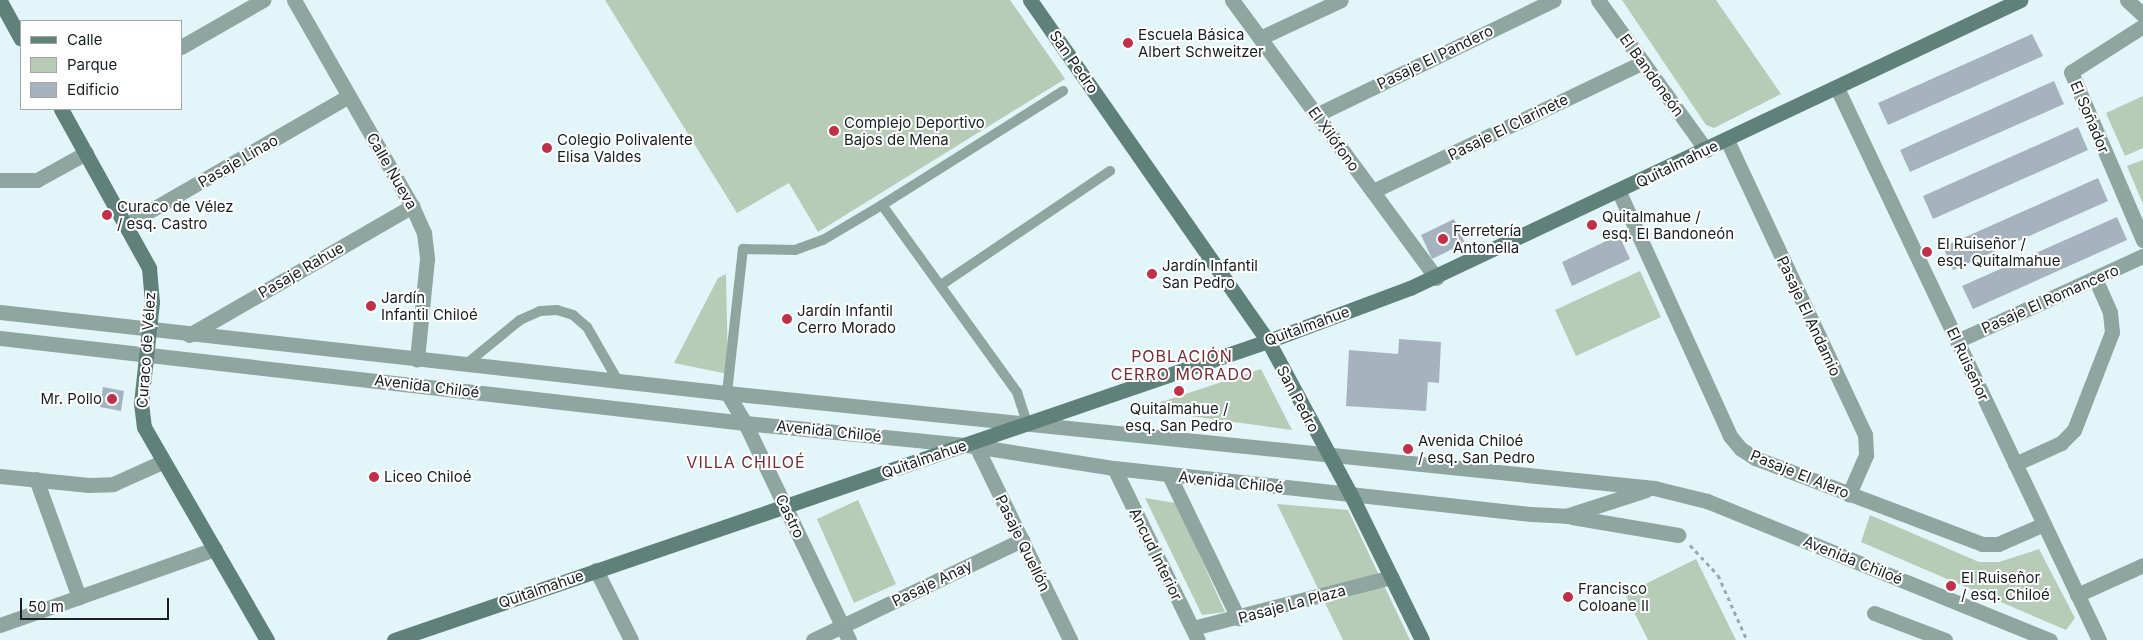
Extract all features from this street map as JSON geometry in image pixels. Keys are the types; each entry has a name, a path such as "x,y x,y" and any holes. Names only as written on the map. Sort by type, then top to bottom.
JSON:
{"street":[{"path":"182,46 263,0"},
{"name":"San Pedro","path":"1030,0 1268,341 1351,495 1422,640"},
{"name":"El Xilófono","path":"1232,0 1436,278"},
{"path":"1260,38 1341,0"},
{"name":"Pasaje El Pandero","path":"1316,115 1554,0"},
{"name":"El Bandoneón","path":"1598,0 1706,150"},
{"name":"Quitalmahue","path":"394,640 785,505 971,445 1027,422 1268,341 1436,278 2020,0"},
{"path":"2127,0 2143,15"},
{"name":"Calle Nueva","path":"298,1 349,96 412,206 424,233 427,252 417,360"},
{"path":"5,2 20,37"},
{"name":"El Soñador","path":"2143,26 2070,72 2143,240"},
{"name":"Pasaje El Clarinete","path":"1373,192 1643,62"},
{"name":"El Ruiseñor","path":"1837,88 2099,640"},
{"name":"Pasaje Linao","path":"127,224 349,96"},
{"name":"Curaco de Vélez","path":"66,111 86,153 127,224 148,268 152,302 142,416 149,439 267,640"},
{"name":"Pasaje El Andamio","path":"1727,140 1864,434 1866,455 1849,494"},
{"path":"0,180 38,180 86,153"},
{"name":"Pasaje El Alero","path":"1619,192 1735,443 1755,458 1982,544 1998,544 2044,524"},
{"name":"Pasaje Rahue","path":"189,335 412,206"},
{"name":"Pasaje El Romancero","path":"1957,341 2143,256"},
{"path":"2016,464 2061,443 2074,430 2112,332 2110,312 2095,278"},
{"name":"Avenida Chiloé","path":"0,312 417,360 1654,488 1707,501 2050,640"},
{"name":"Avenida Chiloé","path":"0,338 147,352 746,423 971,445 1169,475 1566,516 1654,488"},
{"name":"Castro","path":"728,393 746,423 850,640"},
{"name":"Pasaje Quellón","path":"971,445 1022,540 1070,640"},
{"path":"0,476 89,485 113,484 162,462"},
{"name":"Ancud Interior","path":"1114,468 1195,634"},
{"path":"1169,475 1238,618"},
{"path":"36,479 79,597"},
{"path":"1566,516 1678,535"},
{"name":"Pasaje Anay","path":"813,640 1022,540"},
{"path":"0,625 215,549"},
{"path":"2078,596 2143,565"},
{"path":"596,570 631,640"},
{"name":"Pasaje La Plaza","path":"1195,634 1238,618 1392,577"},
{"path":"1874,613 1945,640"}],"lane":[{"path":"728,393 744,250 795,250 823,240 1063,91"},
{"path":"940,285 1110,171"},
{"path":"882,205 1017,392 1027,422"},
{"path":"465,365 520,320 540,311 557,310 573,315 587,327 618,381"}],"path":[{"path":"1678,535 1718,575 1747,640"}],"green space":[{"name":"Complejo Deportivo Bajos de Mena","path":"605,0 1010,0 1065,79 818,232 789,183 737,213"},
{"path":"1622,0 1716,0 1781,94 1714,128 1706,125"},
{"path":"2143,96 2143,148 2125,156 2106,113"},
{"path":"2143,160 2143,204 2127,166"},
{"path":"1640,271 1661,317 1576,356 1555,310"},
{"path":"726,274 728,374 674,363 718,278"},
{"path":"1261,369 1292,430 1140,409"},
{"path":"1145,498 1176,503 1225,612 1202,615"},
{"path":"858,500 896,584 854,603 817,519"},
{"path":"1277,504 1348,510 1410,640 1343,640"},
{"path":"1870,515 1979,562 1999,562 2039,549 2075,618 2066,630 1861,542"},
{"path":"1696,559 1736,640 1648,640 1625,594"}],"building":[{"path":"2032,34 2043,56 1888,125 1878,103"},
{"path":"2054,81 2064,104 1910,172 1900,150"},
{"path":"2078,127 2088,150 1933,219 1923,196"},
{"path":"2098,178 2108,201 1953,270 1943,247"},
{"path":"2117,217 2127,240 1973,309 1962,286"},
{"name":"Ferretería Antonella","path":"1454,219 1465,243 1432,259 1421,235"},
{"path":"1619,235 1630,259 1572,286 1562,262"},
{"path":"1399,339 1441,342 1439,383 1428,382 1426,411 1346,406 1349,350 1398,354"},
{"name":"Mr. Pollo","path":"103,387 124,391 121,411 100,407"}],"place":[{"name":"Escuela Básica Albert Schweitzer","path":"1128,43"},
{"name":"Complejo Deportivo Bajos de Mena","path":"834,131"},
{"name":"Colegio Polivalente Elisa Valdes","path":"547,148"},
{"name":"Curaco de Vélez / esq. Castro","path":"107,215"},
{"name":"Quitalmahue / esq. El Bandoneón","path":"1592,225"},
{"name":"Ferretería Antonella","path":"1443,239"},
{"name":"El Ruiseñor / esq. Quitalmahue","path":"1927,252"},
{"name":"Jardín Infantil San Pedro","path":"1152,274"},
{"name":"Jardín Infantil Chiloé","path":"371,306"},
{"name":"Jardín Infantil Cerro Morado","path":"787,319"},
{"name":"Quitalmahue / esq. San Pedro","path":"1179,391"},
{"name":"Mr. Pollo","path":"112,399"},
{"name":"Avenida Chiloé / esq. San Pedro","path":"1408,449"},
{"name":"Liceo Chiloé","path":"374,477"},
{"name":"El Ruiseñor / esq. Chiloé","path":"1951,586"},
{"name":"Francisco Coloane II","path":"1568,597"}],"district":[{"name":"POBLACIÓN CERRO MORADO","path":"1182,365"},
{"name":"VILLA CHILOÉ","path":"746,462"}]}
